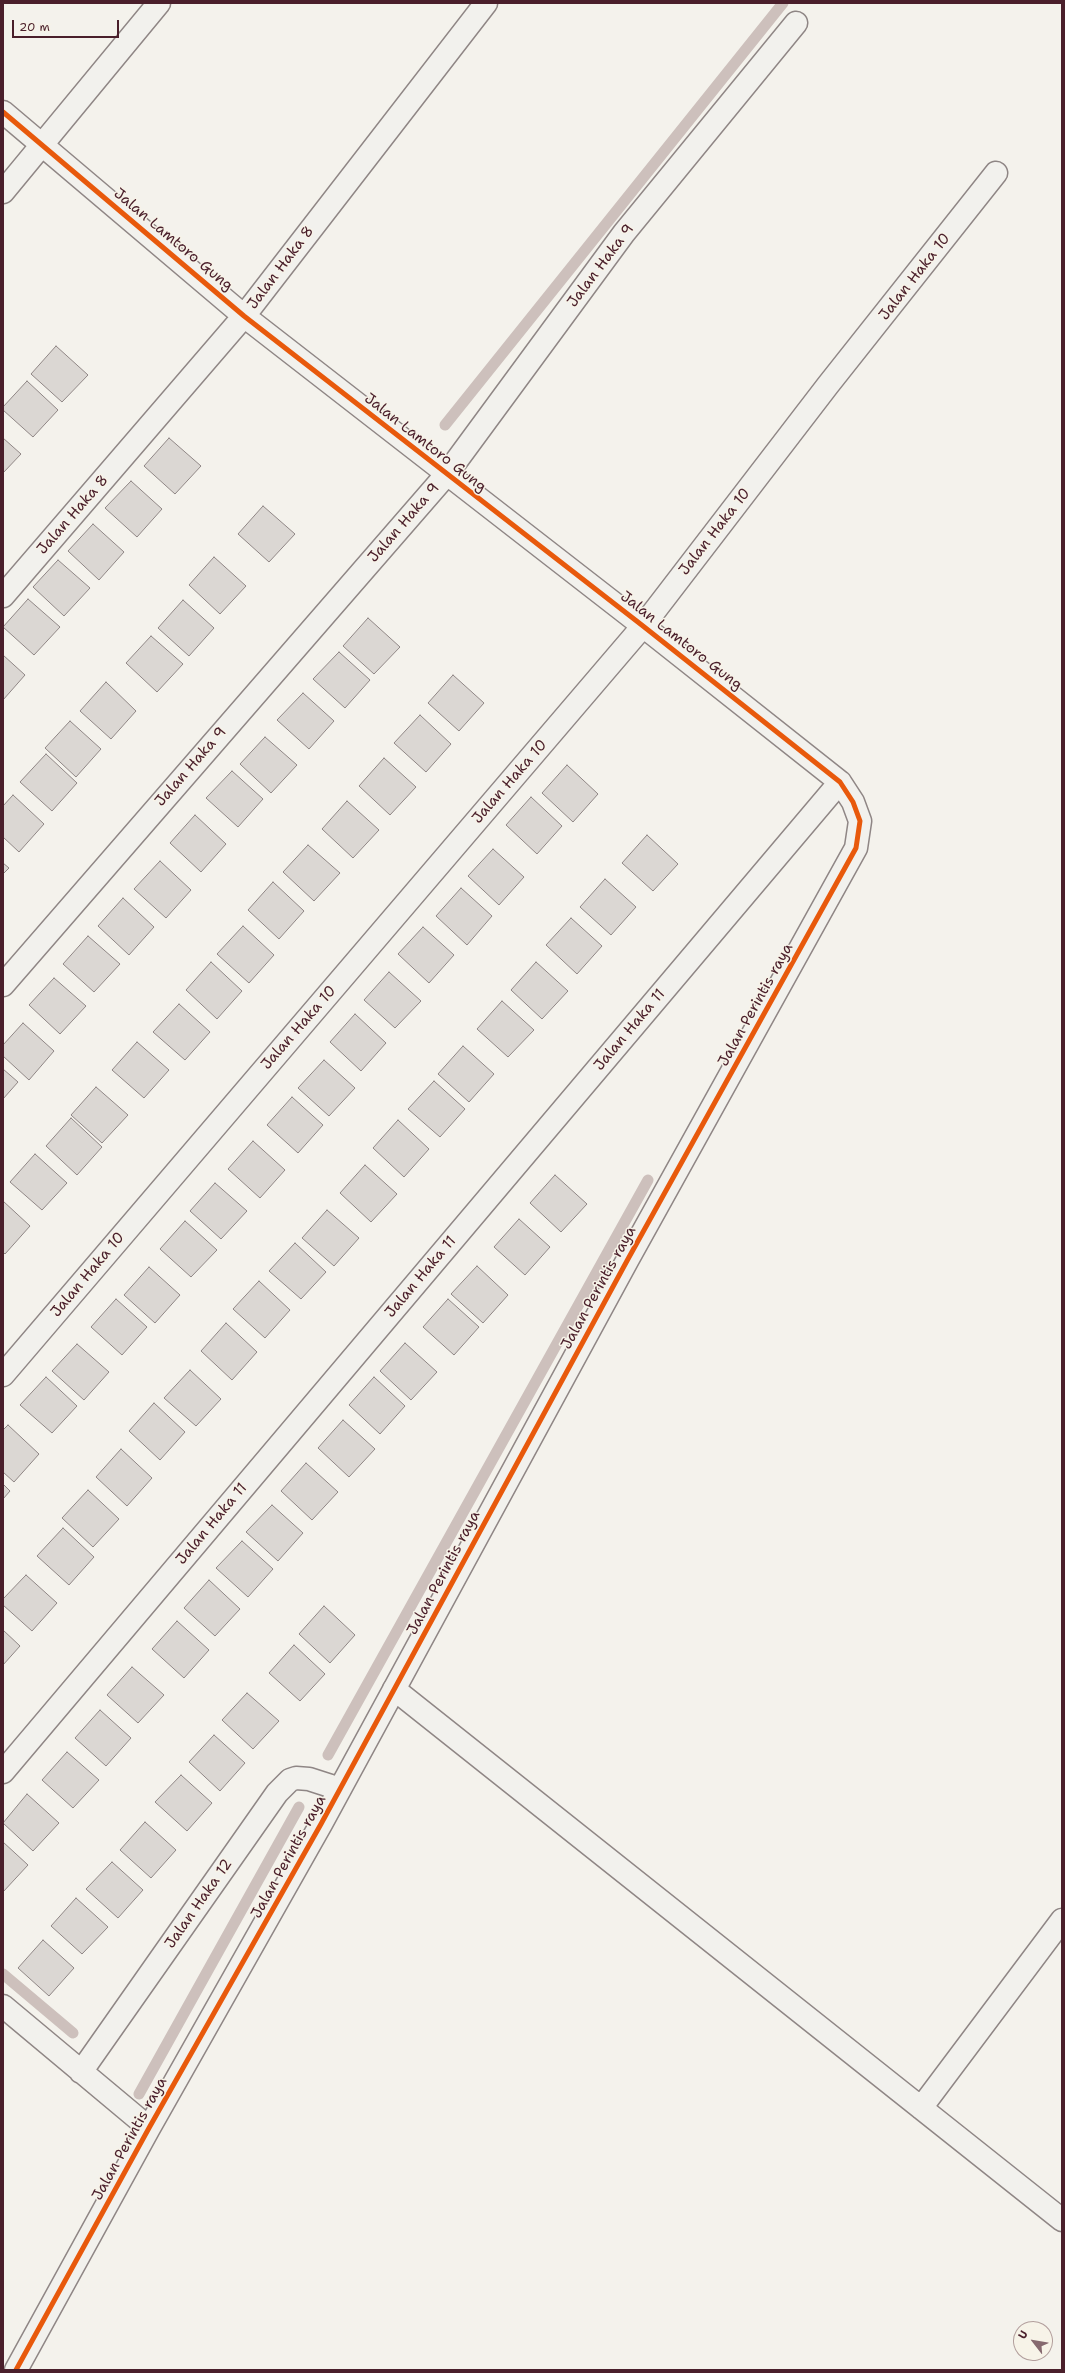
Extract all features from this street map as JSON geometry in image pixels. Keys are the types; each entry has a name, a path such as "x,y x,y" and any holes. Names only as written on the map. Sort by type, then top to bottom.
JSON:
{"street":[{"path":"3,192 159,3"},
{"name":"Jalan Haka 8","path":"3,596 244,316 486,3"},
{"name":"Jalan Haka 9","path":"3,984 446,475 624,233 796,23"},
{"name":"Jalan Lamtoro Gung","path":"3,112 244,316 446,475 643,626 840,782"},
{"name":"Jalan Haka 10","path":"3,1375 643,626 833,379 996,173"},
{"name":"Jalan Perintis raya","path":"16,2370 149,2128 340,1789 624,1266 856,848 860,821 853,802 840,782"},
{"name":"Jalan Haka 11","path":"3,1772 840,782"},
{"path":"394,1689 1062,2220"},
{"name":"Jalan Haka 12","path":"81,2072 277,1793 290,1780 296,1778 309,1780 340,1789"},
{"path":"921,2108 1062,1920"},
{"path":"3,2006 149,2128"}],"building":[{"path":"56,346 88,375 62,402 31,374"},
{"path":"27,381 58,410 33,437 3,410 3,407"},
{"path":"3,438 21,454 3,473"},
{"path":"169,438 201,466 175,494 144,466"},
{"path":"131,481 162,509 137,537 105,508"},
{"path":"263,506 295,534 269,562 238,534"},
{"path":"93,524 124,552 99,580 68,551"},
{"path":"214,557 246,586 220,614 189,585"},
{"path":"58,560 90,588 64,616 33,587"},
{"path":"28,599 60,627 34,655 3,627"},
{"path":"183,600 214,628 189,656 158,628"},
{"path":"368,618 400,647 374,674 343,646"},
{"path":"151,636 183,664 157,692 126,663"},
{"path":"339,652 370,680 345,708 313,679"},
{"path":"3,655 25,675 3,700"},
{"path":"453,675 484,703 459,731 428,703"},
{"path":"106,682 136,711 111,739 80,711"},
{"path":"303,693 334,721 309,749 277,720"},
{"path":"420,715 451,744 426,772 394,743"},
{"path":"70,721 101,749 76,777 45,748"},
{"path":"265,737 297,765 271,793 240,764"},
{"path":"46,754 77,783 52,811 20,782"},
{"path":"384,758 416,787 390,815 359,786"},
{"path":"567,765 598,794 573,822 542,793"},
{"path":"232,771 263,799 238,827 206,798"},
{"path":"13,795 44,824 19,852 3,837 3,806"},
{"path":"531,797 562,826 537,854 506,825"},
{"path":"347,801 379,830 353,858 322,829"},
{"path":"195,815 226,844 201,872 170,843"},
{"path":"647,835 678,864 653,891 622,863"},
{"path":"308,845 340,873 314,901 283,872"},
{"path":"493,849 524,877 499,905 468,876"},
{"path":"160,861 191,890 166,918 134,889"},
{"path":"3,863 9,868 3,874"},
{"path":"605,879 636,907 611,935 580,907"},
{"path":"273,882 304,911 279,939 248,910"},
{"path":"461,888 492,916 467,945 436,916"},
{"path":"123,898 154,927 129,955 98,926"},
{"path":"571,918 602,946 577,974 546,945"},
{"path":"243,926 274,955 249,983 217,954"},
{"path":"423,927 454,955 429,983 398,954"},
{"path":"88,936 120,964 94,992 63,964"},
{"path":"211,962 242,991 217,1019 186,990"},
{"path":"536,962 568,991 542,1019 511,990"},
{"path":"389,972 421,1001 395,1028 364,1000"},
{"path":"54,978 86,1006 60,1034 29,1005"},
{"path":"502,1001 534,1030 508,1057 477,1029"},
{"path":"179,1004 210,1032 185,1060 153,1032"},
{"path":"355,1014 386,1043 361,1071 330,1042"},
{"path":"23,1023 54,1051 29,1080 3,1056 3,1045"},
{"path":"137,1042 169,1070 144,1098 112,1070"},
{"path":"463,1046 494,1074 469,1102 438,1074"},
{"path":"324,1060 355,1088 329,1116 298,1088"},
{"path":"3,1069 18,1082 3,1099"},
{"path":"434,1081 465,1109 440,1137 408,1109"},
{"path":"96,1087 128,1115 102,1143 71,1115"},
{"path":"292,1097 323,1125 298,1153 267,1125"},
{"path":"71,1118 102,1147 77,1175 46,1146"},
{"path":"398,1120 429,1149 404,1177 373,1148"},
{"path":"253,1141 285,1170 260,1198 228,1169"},
{"path":"35,1154 67,1183 42,1210 10,1182"},
{"path":"365,1165 397,1194 371,1222 340,1193"},
{"path":"555,1175 587,1204 561,1232 530,1203"},
{"path":"215,1183 247,1211 221,1239 190,1211"},
{"path":"3,1201 30,1226 5,1254 3,1252"},
{"path":"327,1210 359,1238 334,1266 302,1238"},
{"path":"519,1219 550,1247 525,1275 494,1247"},
{"path":"185,1221 217,1250 191,1277 160,1249"},
{"path":"295,1243 326,1272 301,1299 269,1271"},
{"path":"477,1266 508,1295 483,1323 451,1294"},
{"path":"149,1267 180,1295 155,1323 124,1295"},
{"path":"259,1281 290,1310 265,1338 233,1309"},
{"path":"116,1299 147,1327 122,1355 91,1327"},
{"path":"448,1299 479,1327 454,1355 423,1327"},
{"path":"226,1323 257,1352 232,1380 201,1351"},
{"path":"405,1343 437,1372 411,1400 380,1371"},
{"path":"77,1344 109,1372 84,1400 52,1371"},
{"path":"190,1370 221,1399 196,1426 164,1398"},
{"path":"46,1377 77,1406 52,1433 20,1405"},
{"path":"374,1377 405,1406 380,1434 349,1405"},
{"path":"154,1403 185,1432 160,1460 129,1431"},
{"path":"343,1420 375,1449 349,1477 318,1448"},
{"path":"8,1425 39,1454 14,1482 3,1472 3,1430"},
{"path":"121,1449 152,1478 127,1506 96,1477"},
{"path":"306,1463 338,1492 312,1520 281,1491"},
{"path":"3,1484 10,1491 3,1499"},
{"path":"88,1490 119,1519 93,1547 62,1518"},
{"path":"272,1505 303,1533 278,1561 246,1532"},
{"path":"63,1528 94,1557 69,1585 37,1556"},
{"path":"242,1541 273,1569 248,1597 216,1568"},
{"path":"26,1575 57,1603 32,1631 3,1605 3,1599"},
{"path":"209,1580 240,1609 215,1636 184,1608"},
{"path":"324,1606 355,1635 330,1663 299,1634"},
{"path":"177,1621 209,1650 184,1678 152,1649"},
{"path":"3,1630 20,1646 3,1665"},
{"path":"294,1645 325,1674 300,1701 269,1673"},
{"path":"132,1667 164,1695 138,1723 107,1695"},
{"path":"247,1693 279,1721 253,1749 222,1720"},
{"path":"100,1710 131,1738 106,1766 75,1738"},
{"path":"214,1735 245,1763 220,1791 189,1762"},
{"path":"67,1752 99,1780 73,1808 42,1780"},
{"path":"181,1775 212,1803 187,1831 155,1802"},
{"path":"27,1794 59,1823 33,1851 3,1823"},
{"path":"145,1822 176,1850 151,1878 120,1850"},
{"path":"3,1842 28,1865 3,1892"},
{"path":"112,1862 143,1890 118,1918 86,1889"},
{"path":"76,1898 108,1927 82,1954 51,1926"},
{"path":"43,1940 74,1968 49,1996 18,1968"}],"waterway":[{"path":"445,425 783,3"},
{"path":"328,1755 648,1180"},
{"path":"139,2094 299,1807"},
{"path":"3,1974 73,2033"}],"cycle path":[{"path":"3,112 244,316 643,626 840,782 853,802 860,821 856,848 628,1259 321,1824 149,2128 16,2370"}]}
